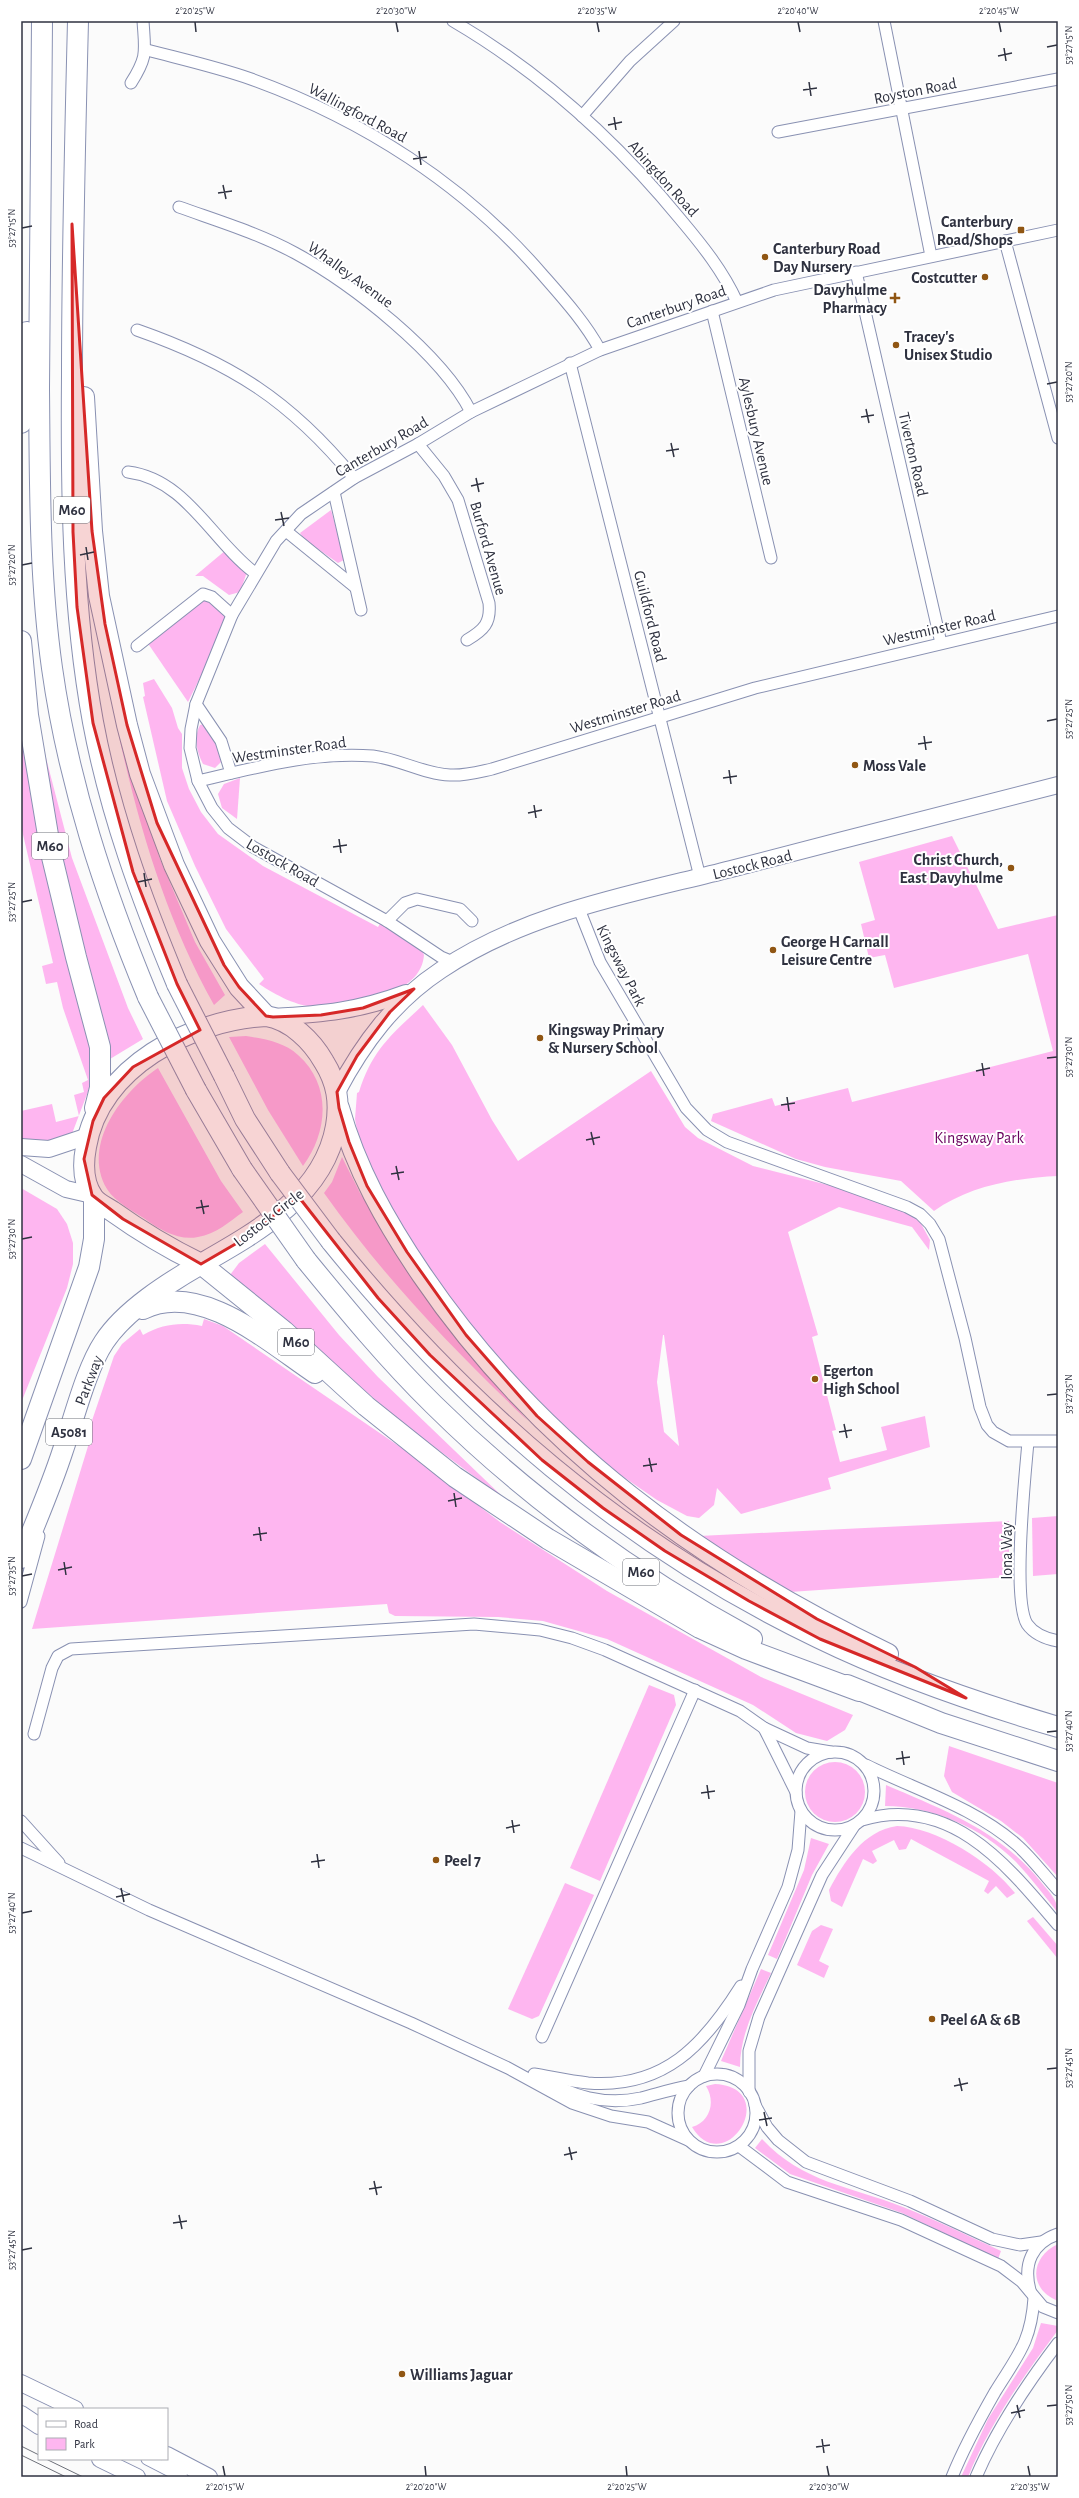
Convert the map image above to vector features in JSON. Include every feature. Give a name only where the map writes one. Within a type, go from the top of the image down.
[{"type":"highway","name":"M60","points":[[42,21],[41,535],[52,668],[78,798],[90,842],[123,938],[148,997],[196,1090],[242,1169],[306,1260],[381,1350],[433,1404],[519,1482],[565,1519],[667,1591],[792,1660],[859,1691]]},
{"type":"highway","name":"M60","points":[[78,21],[72,224],[72,532],[77,608],[93,723],[111,798],[141,892],[177,984],[245,1119],[280,1173],[331,1241],[378,1298],[430,1355],[542,1460],[603,1508],[665,1551],[749,1602],[807,1632],[892,1670],[966,1698],[1058,1727]]},
{"type":"highway","name":"M60","points":[[21,423],[41,135]]},
{"type":"highway","name":"M60","points":[[72,224],[92,531],[104,624],[127,725],[157,823],[210,940],[239,987],[269,1017]]},
{"type":"highway","name":"M60","points":[[21,641],[28,715],[51,853],[74,950],[100,1047],[100,1088],[90,1128]]},
{"type":"highway","points":[[201,1264],[123,1219],[93,1197],[84,1171],[84,1159],[90,1128],[104,1098],[118,1081],[133,1067],[161,1049],[204,1028],[227,1020],[269,1017],[292,1027],[318,1052],[333,1078],[338,1100]]},
{"type":"highway","name":"M60","points":[[338,1100],[349,1142],[367,1186],[407,1252],[466,1335],[537,1416],[588,1462],[681,1535],[766,1590],[817,1619],[915,1667],[966,1698]]},
{"type":"highway","name":"Lostock Circle","points":[[201,1264],[244,1239],[291,1204],[307,1188],[328,1154],[338,1100]]},
{"type":"highway","name":"A5081","points":[[21,1459],[89,1267],[94,1239],[93,1197]]},
{"type":"highway","name":"M60","points":[[201,1264],[284,1331],[366,1406],[455,1477],[548,1539],[656,1604],[700,1628],[746,1649],[941,1723],[1058,1761]]},
{"type":"highway","name":"Parkway","points":[[21,1558],[52,1483],[98,1352],[117,1327],[131,1314],[150,1298],[201,1264]]},
{"type":"highway","name":"M60","points":[[131,1314],[162,1302],[178,1300],[210,1307],[228,1315],[366,1406]]},
{"type":"main road","name":"Lostock Road","points":[[338,1100],[368,1040],[390,1012],[414,989],[453,962],[513,930],[579,909],[1058,785]]},
{"type":"main road","name":"Lostock Road","points":[[269,1017],[321,1015],[363,1008],[414,989]]},
{"type":"main road","points":[[21,1147],[49,1149],[90,1128]]},
{"type":"main road","points":[[21,1164],[66,1189],[93,1197]]},
{"type":"main road","points":[[21,2383],[73,2408]]},
{"type":"main road","points":[[21,2414],[38,2425]]},
{"type":"main road","points":[[168,2456],[209,2477]]},
{"type":"main road","points":[[102,2460],[137,2477]]},
{"type":"street","points":[[130,83],[140,69],[147,50],[143,21]]},
{"type":"street","name":"Abingdon Road","points":[[453,21],[526,71],[582,116],[625,157],[664,199],[702,245],[727,281],[736,302]]},
{"type":"street","points":[[582,116],[630,61],[674,21]]},
{"type":"street","points":[[884,21],[931,256]]},
{"type":"street","name":"Wallingford Road","points":[[147,50],[251,79],[310,103],[369,133],[420,164],[474,206],[513,243],[565,300],[589,332],[600,350]]},
{"type":"street","name":"Royston Road","points":[[778,132],[1058,79]]},
{"type":"street","name":"Whalley Avenue","points":[[179,207],[260,236],[295,253],[325,272],[396,326],[429,357],[452,383],[471,412]]},
{"type":"street","name":"Canterbury Road","points":[[198,781],[190,748],[191,729],[196,704],[232,615],[255,573],[276,541],[301,514],[354,478],[418,444],[471,412],[570,363],[600,350],[736,302],[774,290],[1058,230]]},
{"type":"street","points":[[1005,241],[1058,438]]},
{"type":"street","name":"Tiverton Road","points":[[856,272],[941,643]]},
{"type":"street","name":"Aylesbury Avenue","points":[[712,311],[771,558]]},
{"type":"street","points":[[137,330],[201,354],[257,386],[310,428],[354,478]]},
{"type":"street","name":"Guildford Road","points":[[570,363],[700,877]]},
{"type":"street","name":"Burford Avenue","points":[[418,444],[444,476],[458,500],[489,603],[490,614],[483,630],[467,640]]},
{"type":"street","points":[[128,472],[144,474],[176,491],[238,560],[255,573]]},
{"type":"street","name":"Canterbury Road","points":[[334,492],[361,610]]},
{"type":"street","points":[[286,531],[355,588]]},
{"type":"street","points":[[137,646],[204,594],[212,597],[232,615]]},
{"type":"street","name":"Westminster Road","points":[[198,781],[231,773],[313,758],[347,755],[374,756],[404,762],[449,775],[469,774],[492,769],[755,688],[1058,616]]},
{"type":"street","points":[[196,704],[221,741],[231,773]]},
{"type":"street","name":"Lostock Road","points":[[198,781],[212,808],[234,833],[253,847],[387,921],[440,957],[453,962]]},
{"type":"street","points":[[387,921],[405,903],[417,900],[460,909],[472,921]]},
{"type":"street","name":"Kingsway Park","points":[[579,909],[600,962],[686,1108],[707,1130],[752,1152],[907,1207],[920,1214],[930,1224],[939,1239],[982,1415],[993,1432],[1009,1441],[1058,1441]]},
{"type":"street","name":"Iona Way","points":[[1028,1442],[1020,1547],[1023,1608],[1027,1624],[1036,1633],[1046,1639],[1058,1641]]},
{"type":"street","points":[[21,1602],[52,1483]]},
{"type":"street","points":[[34,1734],[52,1668],[58,1656],[71,1649],[251,1636],[434,1626],[508,1626],[540,1630],[572,1638],[605,1650],[740,1711],[764,1728],[807,1748],[854,1756],[863,1764],[954,1806],[998,1830],[1018,1846],[1058,1890]]},
{"type":"street","points":[[542,2037],[695,1690]]},
{"type":"street","points":[[704,2076],[739,2005],[752,1969],[788,1887],[794,1869],[801,1811],[796,1792],[764,1728]]},
{"type":"street","points":[[796,1792],[797,1781],[802,1770],[810,1761],[820,1755],[831,1752]]},
{"type":"street","points":[[749,2092],[749,2051],[759,2017],[822,1875],[858,1822],[870,1810],[874,1798],[872,1780],[863,1764]]},
{"type":"street","points":[[801,1811],[809,1820],[819,1827],[831,1830],[843,1830],[858,1822],[894,1813],[916,1814],[948,1826],[977,1842],[1011,1870],[1058,1925]]},
{"type":"street","points":[[21,1821],[62,1866]]},
{"type":"street","points":[[21,1848],[62,1866],[149,1910],[411,2023],[508,2068],[572,2103],[611,2116],[648,2122],[688,2140],[702,2149],[718,2152],[739,2146],[746,2140],[755,2123],[755,2105]]},
{"type":"street","points":[[508,2068],[588,2083],[611,2083],[656,2072],[677,2062],[695,2048],[730,2003],[752,1969]]},
{"type":"street","points":[[534,2074],[575,2095],[609,2101],[639,2098],[689,2086]]},
{"type":"street","points":[[688,2140],[679,2122],[678,2113],[683,2094],[689,2086],[704,2076],[717,2074],[729,2076],[741,2082],[749,2092],[767,2127],[778,2140],[806,2162],[910,2201],[992,2239],[1020,2245],[1041,2242],[1058,2234]]},
{"type":"street","points":[[739,2146],[787,2182],[901,2220],[1002,2266],[1032,2294],[1043,2307],[1058,2313]]},
{"type":"street","points":[[952,2477],[977,2424],[1023,2349],[1030,2332],[1032,2294],[1026,2278],[1027,2264],[1032,2252],[1041,2242]]},
{"type":"street","points":[[976,2477],[994,2440],[1017,2400],[1058,2343]]},
{"type":"street","points":[[50,2397],[60,2408]]},
{"type":"street","points":[[149,2460],[182,2477]]},
{"type":"highlighted area","points":[[72,224],[92,531],[105,624],[127,725],[157,823],[224,965],[239,987],[266,1016],[273,1017],[321,1015],[363,1008],[414,989],[390,1012],[357,1056],[337,1092],[339,1108],[349,1142],[367,1186],[407,1252],[466,1335],[537,1416],[588,1462],[681,1535],[817,1619],[915,1667],[966,1698],[820,1639],[749,1601],[665,1551],[603,1508],[542,1460],[430,1355],[378,1298],[298,1196],[244,1239],[201,1264],[123,1219],[92,1195],[84,1159],[93,1121],[104,1098],[133,1067],[200,1030],[177,984],[133,872],[93,723],[77,607],[73,532]]},
{"type":"green space","points":[[331,510],[344,556],[344,560],[338,563],[305,540],[300,533]]},
{"type":"green space","points":[[226,550],[247,572],[240,592],[229,595],[203,576],[195,576]]},
{"type":"green space","points":[[200,596],[231,615],[188,702],[147,642]]},
{"type":"green space","points":[[154,679],[172,708],[178,728],[182,734],[182,768],[189,789],[201,812],[218,834],[263,866],[378,927],[383,919],[420,946],[424,955],[421,967],[415,977],[406,985],[395,991],[370,998],[318,1007],[295,1003],[259,984],[264,979],[226,929],[195,866],[167,801],[143,697],[145,696],[143,683]]},
{"type":"green space","points":[[21,719],[94,1051],[89,1089],[79,1116],[74,1095],[84,1092],[82,1083],[88,1080],[63,1008],[57,982],[46,984],[42,966],[53,963],[21,826]]},
{"type":"green space","points":[[204,724],[217,742],[222,761],[215,768],[203,764],[199,755],[196,740],[200,725]]},
{"type":"green space","points":[[39,731],[72,858],[128,1008],[143,1039],[110,1059],[73,920]]},
{"type":"green space","points":[[118,732],[160,859],[195,942],[225,995],[214,1005],[182,939],[156,872],[135,803]]},
{"type":"green space","points":[[240,778],[237,819],[222,808],[218,794],[224,784]]},
{"type":"green space","points":[[952,836],[998,929],[1058,915],[1058,1176],[1009,1181],[977,1189],[948,1202],[934,1211],[901,1181],[825,1167],[796,1159],[711,1121],[713,1114],[772,1098],[775,1106],[848,1088],[852,1102],[1053,1051],[1028,954],[894,988],[885,955],[869,958],[861,924],[875,920],[859,862]]},
{"type":"green space","points":[[423,1005],[452,1045],[492,1120],[518,1161],[651,1071],[685,1127],[698,1138],[753,1166],[832,1186],[903,1208],[919,1220],[930,1240],[929,1250],[912,1227],[839,1207],[788,1232],[818,1335],[812,1337],[836,1430],[832,1431],[840,1462],[887,1450],[881,1427],[925,1416],[930,1447],[828,1478],[831,1489],[741,1514],[717,1488],[714,1505],[699,1518],[687,1516],[657,1500],[593,1456],[536,1402],[467,1320],[418,1254],[373,1177],[359,1142],[355,1119],[357,1093],[359,1092],[364,1077],[384,1044]],"holes":[[[664,1335],[679,1446],[664,1432],[657,1382]]]},
{"type":"green space","points":[[246,1036],[260,1038],[286,1047],[298,1055],[309,1067],[317,1080],[323,1109],[321,1124],[318,1139],[303,1166],[268,1110],[229,1037]]},
{"type":"green space","points":[[158,1068],[221,1181],[243,1212],[222,1227],[211,1233],[198,1237],[191,1238],[170,1234],[124,1206],[110,1194],[100,1172],[99,1154],[102,1137],[110,1120],[132,1090]]},
{"type":"green space","points":[[52,1104],[56,1122],[79,1116],[70,1139],[56,1143],[21,1141],[21,1111]]},
{"type":"green space","points":[[342,1157],[360,1193],[432,1307],[527,1420],[445,1339],[395,1284],[347,1225],[324,1193],[332,1182]]},
{"type":"green space","points":[[21,1188],[57,1209],[67,1224],[73,1243],[73,1264],[67,1288],[21,1403]]},
{"type":"green space","points":[[265,1244],[339,1335],[378,1377],[506,1500],[406,1426],[230,1275],[239,1263]]},
{"type":"green space","points":[[204,1319],[223,1326],[409,1453],[500,1522],[607,1591],[761,1677],[853,1715],[845,1730],[827,1741],[796,1733],[753,1705],[607,1639],[543,1621],[498,1617],[395,1616],[389,1613],[387,1604],[32,1629],[89,1443],[85,1441],[114,1356],[122,1344],[140,1329],[143,1335],[165,1326],[186,1324],[202,1326]]},
{"type":"green space","points":[[1058,1516],[1058,1574],[1033,1576],[1032,1518]]},
{"type":"green space","points":[[1009,1521],[1009,1577],[790,1592],[699,1536]]},
{"type":"green space","points":[[649,1685],[674,1695],[676,1705],[600,1881],[570,1868]]},
{"type":"green space","points":[[949,1746],[1058,1783],[1058,1877],[1023,1838],[1001,1821],[952,1792],[944,1776]]},
{"type":"green space","points":[[835,1762],[851,1767],[856,1771],[860,1776],[865,1792],[860,1808],[856,1813],[851,1817],[835,1822],[819,1817],[814,1813],[810,1808],[805,1792],[810,1776],[814,1771],[819,1767]]},
{"type":"green space","points":[[886,1785],[950,1813],[989,1835],[1008,1849],[1025,1864],[1050,1893],[1055,1900],[1058,1913],[1021,1867],[1002,1849],[972,1829],[955,1821],[920,1810],[885,1806]]},
{"type":"green space","points":[[897,1826],[912,1828],[929,1833],[962,1848],[1005,1881],[1015,1893],[1007,1898],[996,1886],[988,1894],[984,1891],[989,1881],[911,1839],[906,1849],[899,1850],[894,1840],[872,1851],[877,1861],[873,1864],[863,1859],[842,1907],[831,1901],[829,1890],[841,1869],[856,1849],[874,1834]]},
{"type":"green space","points":[[811,1838],[829,1844],[812,1875],[777,1959],[768,1955],[804,1870]]},
{"type":"green space","points":[[565,1883],[594,1895],[539,2016],[532,2019],[508,2009]]},
{"type":"green space","points":[[1033,1917],[1058,1946],[1058,1959],[1027,1921]]},
{"type":"green space","points":[[821,1925],[833,1929],[819,1961],[829,1966],[824,1978],[797,1965],[812,1931]]},
{"type":"green space","points":[[761,1969],[771,1973],[746,2030],[740,2067],[721,2061]]},
{"type":"green space","points":[[715,2084],[735,2089],[745,2100],[746,2114],[741,2127],[732,2138],[719,2144],[705,2141],[692,2127],[703,2121],[710,2111],[711,2098],[706,2086]]},
{"type":"green space","points":[[762,2139],[778,2154],[811,2174],[828,2182],[903,2207],[940,2223],[1001,2251],[998,2259],[902,2213],[790,2174],[755,2148]]},
{"type":"green space","points":[[1058,2244],[1058,2301],[1048,2296],[1041,2289],[1037,2281],[1036,2273],[1042,2257]]},
{"type":"green space","points":[[1041,2323],[1058,2326],[1058,2330],[1008,2401],[986,2438],[968,2477],[961,2477],[988,2419],[1033,2348]]},
{"type":"tram line","points":[[21,2446],[38,2454]]},
{"type":"tram line","points":[[21,2455],[66,2477]]},
{"type":"tram line","points":[[48,2460],[83,2477]]},
{"type":"place","name":"Canterbury Road/Shops","points":[[1021,230]]},
{"type":"place","name":"Canterbury Road Day Nursery","points":[[765,257]]},
{"type":"place","name":"Costcutter","points":[[985,277]]},
{"type":"place","name":"Davyhulme Pharmacy","points":[[895,298]]},
{"type":"place","name":"Tracey's Unisex Studio","points":[[896,345]]},
{"type":"place","name":"Moss Vale","points":[[855,765]]},
{"type":"place","name":"Christ Church, East Davyhulme","points":[[1011,868]]},
{"type":"place","name":"George H Carnall Leisure Centre","points":[[773,950]]},
{"type":"place","name":"Kingsway Primary & Nursery School","points":[[540,1038]]},
{"type":"place","name":"Egerton High School","points":[[815,1379]]},
{"type":"place","name":"Peel 7","points":[[436,1860]]},
{"type":"place","name":"Peel 6A & 6B","points":[[932,2019]]},
{"type":"place","name":"Williams Jaguar","points":[[402,2374]]}]
